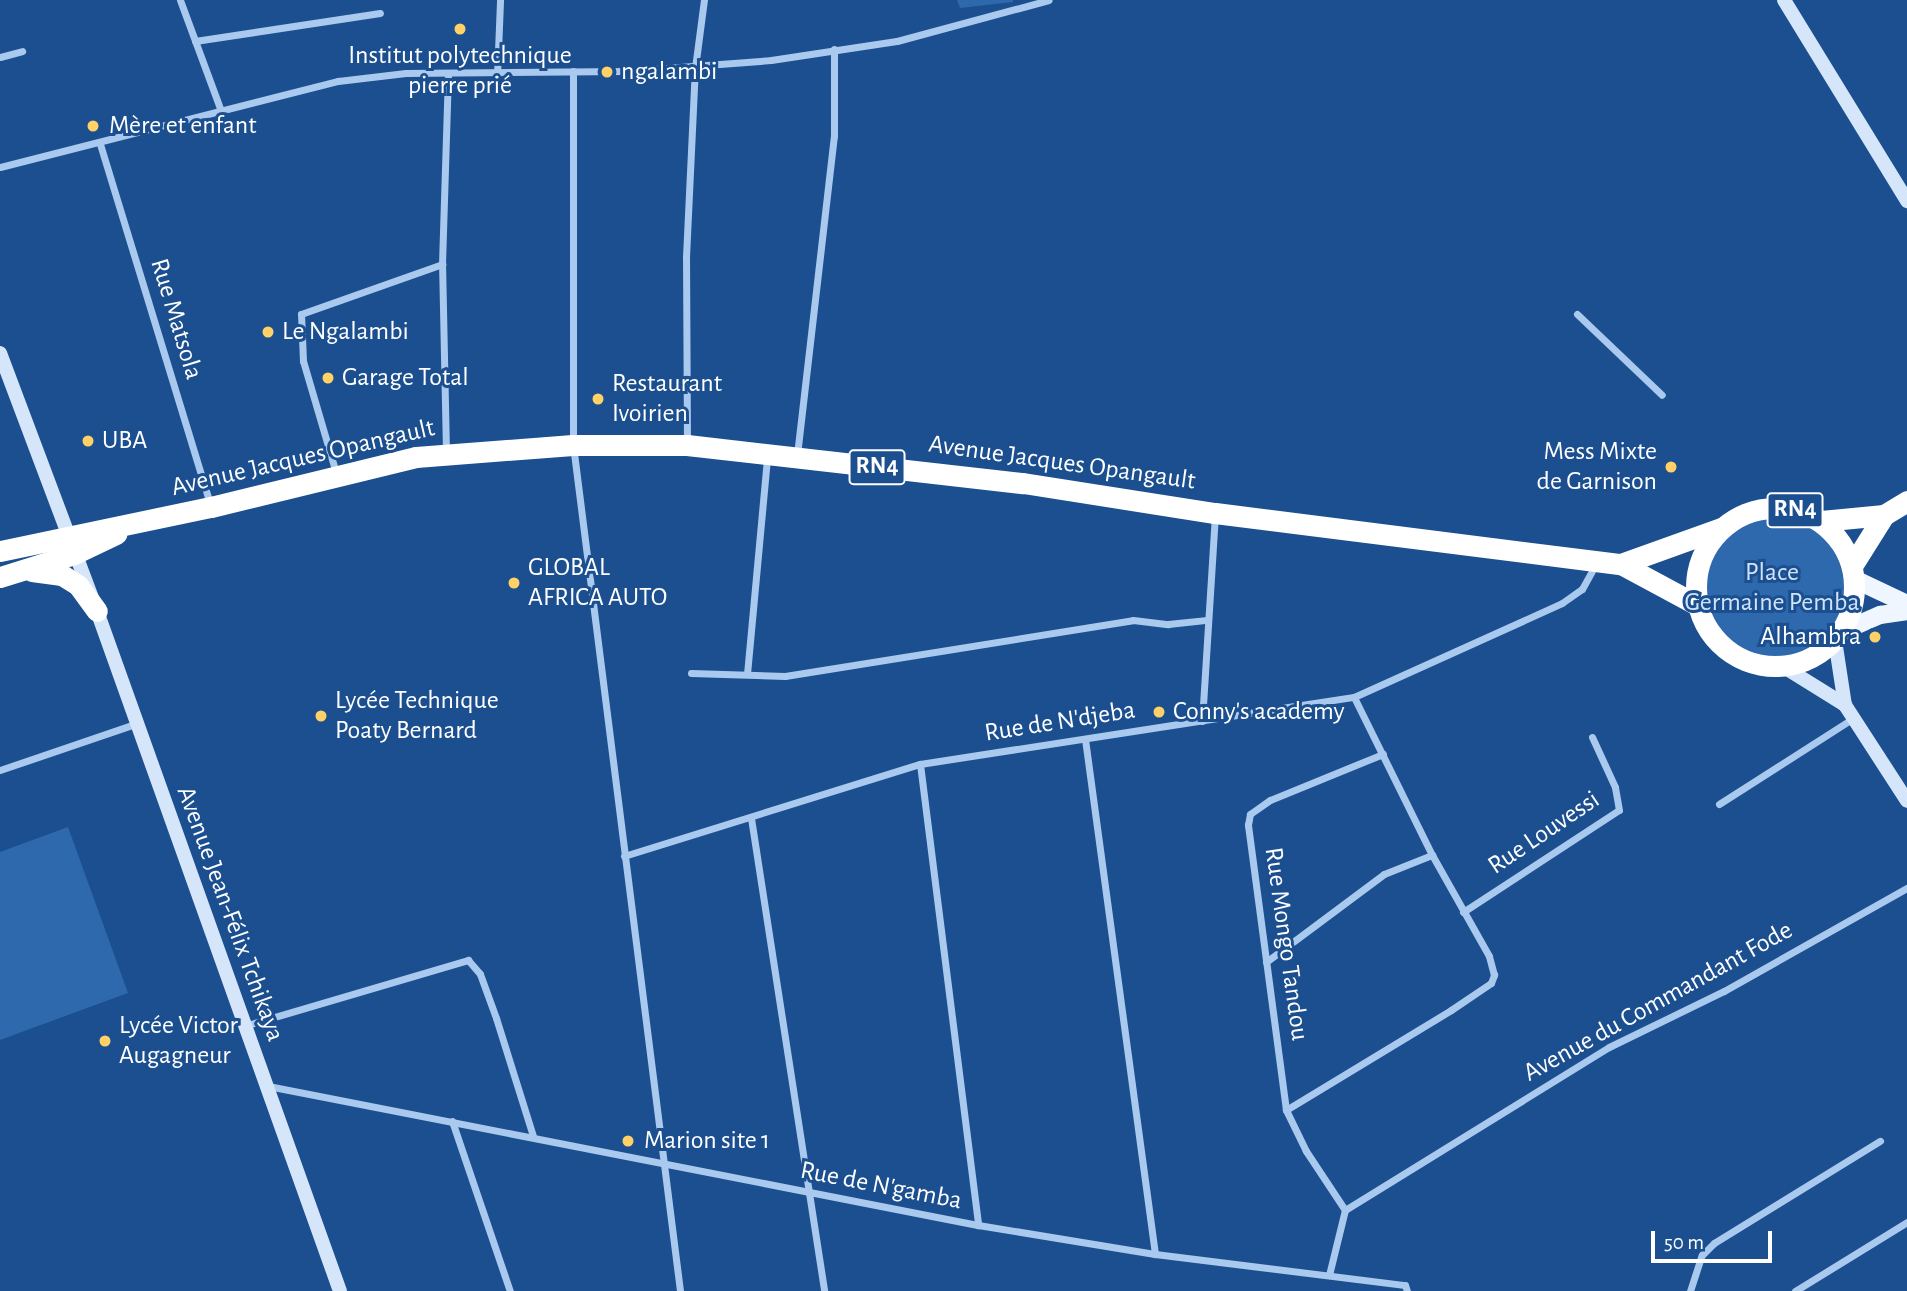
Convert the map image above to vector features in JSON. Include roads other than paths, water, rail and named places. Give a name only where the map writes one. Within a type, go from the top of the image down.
[{"type":"highway","name":"Avenue Jacques Opangault","points":[[0,551],[71,544],[137,523],[446,453],[573,445],[687,445],[768,454],[796,460],[1023,483],[1215,513],[1621,564]]},
{"type":"highway","name":"RN4","points":[[1821,521],[1884,515],[1907,501]]},
{"type":"highway","name":"RN4","points":[[1621,564],[1721,528],[1743,513],[1769,507],[1796,510],[1821,521],[1840,541],[1853,572]]},
{"type":"highway","name":"RN4","points":[[1838,636],[1850,615],[1853,572],[1884,515]]},
{"type":"highway","points":[[1721,528],[1700,564],[1698,605],[1709,631],[1729,652],[1755,664],[1784,667],[1820,653],[1838,636]]},
{"type":"highway","name":"RN4","points":[[10,574],[71,544]]},
{"type":"highway","name":"RN4","points":[[1621,564],[1698,605]]},
{"type":"highway","name":"RN4","points":[[10,574],[62,575],[78,585],[97,611]]},
{"type":"main road","points":[[1853,572],[1907,604]]},
{"type":"main road","points":[[1838,636],[1880,615],[1907,611]]},
{"type":"street","points":[[180,0],[221,111]]},
{"type":"street","points":[[497,76],[500,0]]},
{"type":"street","points":[[687,445],[687,257],[695,68],[704,0]]},
{"type":"street","points":[[0,167],[100,144],[338,81],[406,73],[497,76],[695,68],[897,41],[1049,0]]},
{"type":"street","points":[[1784,0],[1907,201]]},
{"type":"street","points":[[195,41],[380,13]]},
{"type":"street","points":[[796,460],[834,136],[834,49]]},
{"type":"street","points":[[0,57],[22,51]]},
{"type":"street","points":[[573,71],[573,445],[680,1291]]},
{"type":"street","points":[[446,453],[442,264],[448,75]]},
{"type":"street","name":"Rue Matsola","points":[[100,144],[211,507]]},
{"type":"street","points":[[337,477],[303,361],[301,314],[442,264]]},
{"type":"street","points":[[1577,314],[1662,395]]},
{"type":"street","name":"Avenue Jean-Félix Tchikaya","points":[[0,353],[97,611],[135,724],[340,1291]]},
{"type":"street","points":[[747,674],[768,454]]},
{"type":"street","points":[[1202,721],[1205,620],[1215,513]]},
{"type":"street","name":"Rue de N'djeba","points":[[624,856],[920,764],[1354,697],[1562,603],[1583,589],[1598,561]]},
{"type":"street","points":[[691,673],[797,674],[1133,620],[1168,624],[1205,620]]},
{"type":"street","points":[[1838,636],[1846,705],[1852,719],[1907,801]]},
{"type":"street","points":[[1784,667],[1846,705]]},
{"type":"street","points":[[1286,1110],[1491,983],[1493,967],[1432,855],[1354,697]]},
{"type":"street","points":[[1719,804],[1852,719]]},
{"type":"street","points":[[0,770],[135,724]]},
{"type":"street","name":"Rue Louvessi","points":[[1463,912],[1619,810],[1615,787],[1592,737]]},
{"type":"street","points":[[1085,739],[1155,1254]]},
{"type":"street","name":"Rue Mongo Tandou","points":[[1345,1210],[1306,1151],[1286,1110],[1250,814],[1270,800],[1383,754]]},
{"type":"street","points":[[920,764],[978,1225]]},
{"type":"street","points":[[751,818],[824,1291]]},
{"type":"street","points":[[1266,962],[1384,874],[1432,855]]},
{"type":"street","name":"Avenue du Commandant Fode","points":[[1345,1210],[1609,1047],[1724,991],[1907,888]]},
{"type":"street","points":[[244,1026],[468,960],[480,974],[533,1136]]},
{"type":"street","name":"Rue de N'gamba","points":[[266,1085],[533,1136],[810,1195],[1155,1254],[1405,1285],[1407,1291]]},
{"type":"street","points":[[452,1121],[510,1291]]},
{"type":"street","points":[[1690,1291],[1702,1255],[1714,1243],[1880,1141]]},
{"type":"street","points":[[1329,1275],[1345,1210]]},
{"type":"street","points":[[1796,1291],[1907,1222]]},
{"type":"place","name":"Institut polytechnique pierre prié","points":[[460,29]]},
{"type":"place","name":"ngalambi","points":[[607,72]]},
{"type":"place","name":"Mère et enfant","points":[[93,126]]},
{"type":"place","name":"Le Ngalambi","points":[[268,332]]},
{"type":"place","name":"Garage Total","points":[[328,378]]},
{"type":"place","name":"Restaurant Ivoirien","points":[[598,399]]},
{"type":"place","name":"UBA","points":[[88,441]]},
{"type":"place","name":"Mess Mixte de Garnison","points":[[1671,467]]},
{"type":"place","name":"GLOBAL AFRICA AUTO","points":[[514,583]]},
{"type":"place","name":"Alhambra","points":[[1875,637]]},
{"type":"place","name":"Conny's academy","points":[[1159,712]]},
{"type":"place","name":"Lycée Technique Poaty Bernard","points":[[321,716]]},
{"type":"place","name":"Lycée Victor Augagneur","points":[[105,1041]]},
{"type":"place","name":"Marion site 1","points":[[628,1141]]},
{"type":"park label","name":"Place Germaine Pemba","points":[[1772,588]]}]
